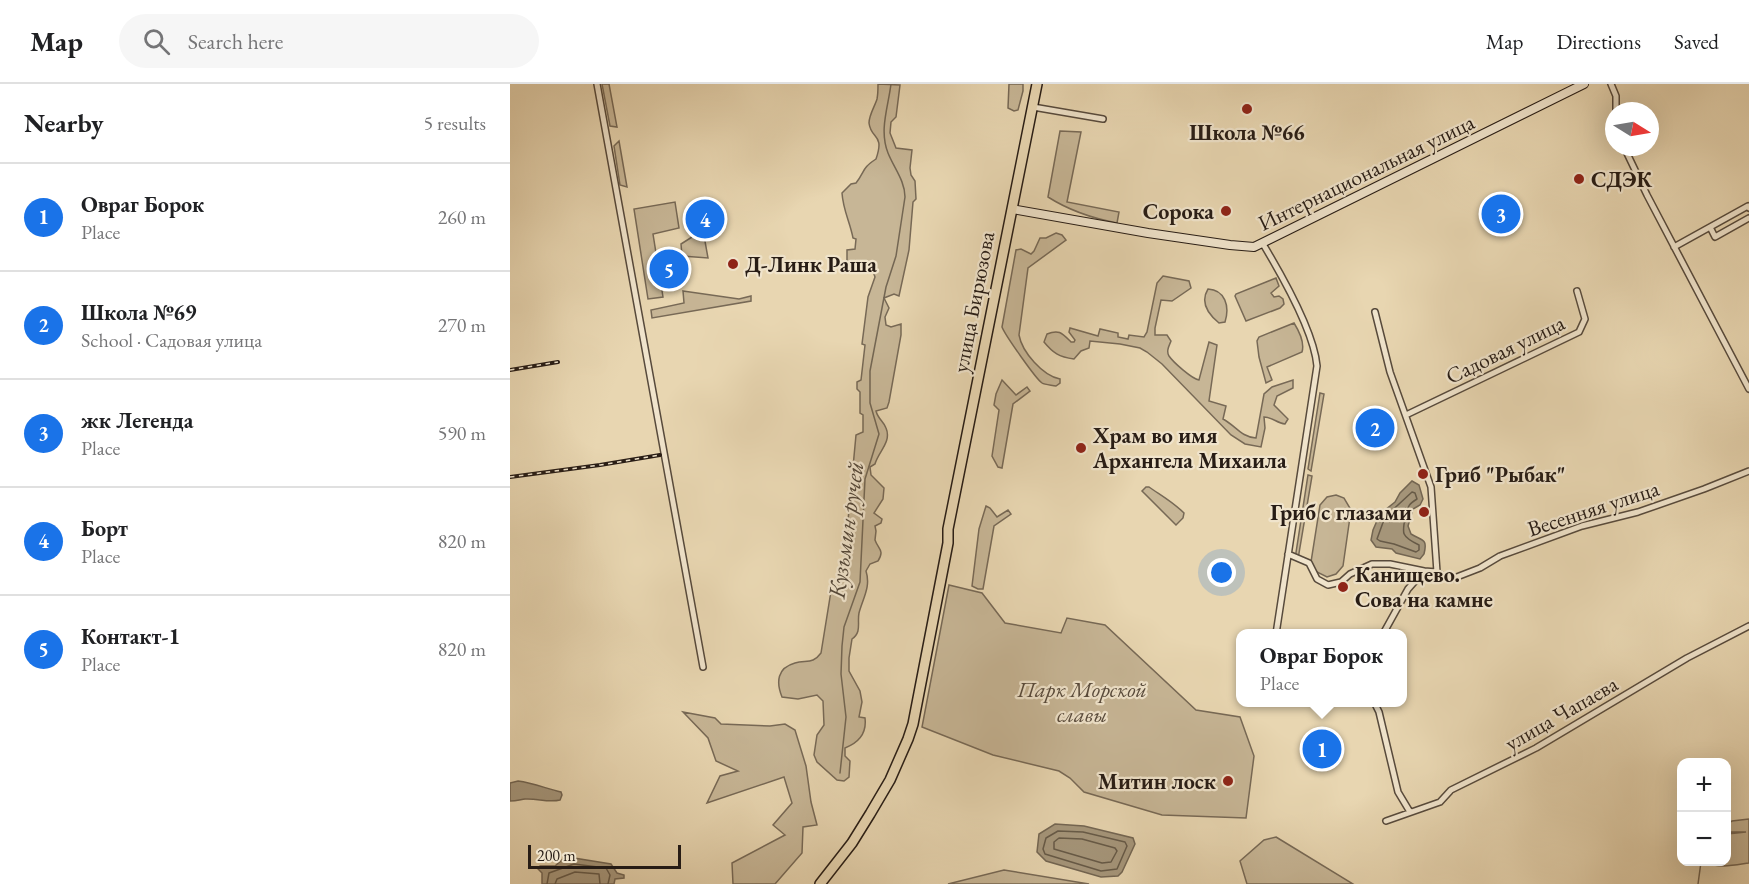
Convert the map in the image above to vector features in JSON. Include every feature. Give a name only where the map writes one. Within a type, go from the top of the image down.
[{"type":"main road","name":"улица Бирюзова","points":[[820,884],[852,843],[890,780],[913,724],[948,543],[948,529],[1037,84]]},
{"type":"main road","name":"Интернациональная улица","points":[[1012,209],[1130,230],[1254,247],[1584,84]]},
{"type":"main road","name":"улица Бирюзова","points":[[812,884],[832,860],[862,816],[902,741],[942,542],[948,529]]},
{"type":"street","points":[[597,84],[703,667]]},
{"type":"street","points":[[1611,84],[1616,102]]},
{"type":"street","points":[[1033,107],[1103,119]]},
{"type":"street","points":[[1628,156],[1749,389]]},
{"type":"street","points":[[1674,247],[1748,206],[1749,208]]},
{"type":"street","points":[[1710,227],[1715,237],[1749,218]]},
{"type":"street","points":[[1263,244],[1290,294],[1314,351],[1317,366],[1276,629]]},
{"type":"street","name":"Садовая улица","points":[[1406,415],[1579,332],[1585,319],[1576,291]]},
{"type":"street","points":[[1288,554],[1309,563],[1317,579],[1328,585],[1341,582],[1350,574],[1372,564],[1390,564],[1437,572],[1431,487],[1390,372],[1375,312]]},
{"type":"street","name":"Весенняя улица","points":[[1437,572],[1449,580],[1480,568],[1500,556],[1582,526],[1638,512],[1749,471]]},
{"type":"street","points":[[1385,629],[1408,589],[1424,571]]},
{"type":"street","name":"улица Чапаева","points":[[1386,821],[1440,802],[1451,790],[1536,748],[1687,658],[1749,626]]},
{"type":"street","points":[[1376,707],[1398,792],[1410,812]]},
{"type":"green space","points":[[602,84],[609,84],[617,127],[610,126]]},
{"type":"green space","points":[[878,84],[900,85],[896,117],[891,122],[890,133],[896,148],[912,150],[910,168],[915,181],[916,199],[913,202],[909,250],[899,296],[894,294],[884,298],[889,308],[885,317],[886,325],[891,327],[901,324],[901,335],[889,402],[887,408],[876,411],[887,433],[884,447],[875,464],[870,467],[871,475],[884,488],[883,499],[874,513],[882,519],[881,523],[875,526],[875,540],[881,554],[878,561],[870,564],[866,571],[867,587],[859,613],[858,630],[852,639],[849,671],[860,691],[862,702],[859,717],[865,718],[865,729],[861,737],[845,748],[845,756],[850,761],[849,777],[844,781],[837,780],[817,762],[814,755],[817,735],[824,725],[823,701],[817,695],[798,699],[782,697],[779,681],[781,672],[789,665],[812,660],[821,653],[832,585],[839,582],[843,574],[856,435],[863,432],[863,415],[860,413],[860,392],[857,389],[857,382],[861,380],[865,345],[862,344],[868,297],[875,277],[872,268],[847,264],[847,250],[855,249],[856,239],[853,238],[842,193],[851,184],[856,183],[871,162],[876,159],[879,145],[869,123],[877,99]]},
{"type":"green space","points":[[1009,84],[1023,84],[1018,110],[1008,108]]},
{"type":"green space","points":[[1060,131],[1081,132],[1067,202],[1119,212],[1117,223],[1081,213],[1048,197]]},
{"type":"green space","points":[[619,141],[627,187],[620,185],[614,146]]},
{"type":"green space","points":[[675,202],[679,228],[653,234],[663,297],[648,299],[634,209]]},
{"type":"green space","points":[[703,230],[708,258],[682,256],[681,244]]},
{"type":"green space","points":[[1056,233],[1062,235],[1066,240],[1028,268],[1019,335],[1024,349],[1034,362],[1053,377],[1060,379],[1060,383],[1056,386],[1043,384],[1039,380],[1027,366],[1002,327],[1016,250],[1021,249],[1031,254],[1040,238]]},
{"type":"green space","points":[[1163,276],[1189,281],[1191,288],[1172,301],[1161,300],[1155,335],[1167,335],[1171,341],[1169,356],[1183,370],[1199,380],[1209,342],[1217,345],[1209,401],[1226,406],[1223,419],[1242,433],[1256,438],[1264,394],[1272,387],[1293,380],[1293,388],[1277,396],[1274,405],[1288,419],[1285,424],[1264,417],[1265,428],[1261,447],[1245,444],[1231,435],[1162,364],[1140,348],[1090,341],[1089,348],[1081,351],[1074,359],[1057,354],[1044,342],[1047,334],[1055,332],[1074,342],[1069,332],[1070,328],[1098,336],[1100,329],[1118,333],[1118,337],[1128,339],[1129,335],[1144,337],[1157,283]]},
{"type":"green space","points":[[1276,278],[1279,286],[1271,293],[1274,297],[1279,296],[1283,299],[1284,304],[1280,308],[1246,321],[1236,294]]},
{"type":"green space","points":[[1208,289],[1219,292],[1225,300],[1227,310],[1225,322],[1219,323],[1206,308],[1205,299]]},
{"type":"green space","points":[[683,291],[739,299],[751,296],[751,301],[652,318],[651,310],[684,303]]},
{"type":"green space","points":[[1294,323],[1300,333],[1302,352],[1267,367],[1272,380],[1266,383],[1257,341],[1259,337]]},
{"type":"green space","points":[[1002,380],[1016,395],[1027,387],[1030,391],[1013,404],[1002,468],[998,467],[992,456],[999,410],[994,405]]},
{"type":"green space","points":[[1320,393],[1324,394],[1311,471],[1308,469]]},
{"type":"green space","points":[[1308,475],[1312,476],[1298,559],[1295,559]]},
{"type":"green space","points":[[1146,487],[1167,499],[1184,513],[1183,518],[1176,525],[1142,491]]},
{"type":"green space","points":[[1336,495],[1344,498],[1351,510],[1343,566],[1336,574],[1327,577],[1315,571],[1311,562],[1320,505],[1327,497]]},
{"type":"green space","points":[[986,506],[997,517],[1008,510],[1011,514],[994,526],[983,589],[978,589],[972,586],[979,529]]},
{"type":"green space","name":"Парк Морской славы","points":[[949,585],[982,593],[1005,623],[1061,633],[1067,618],[1105,625],[1196,710],[1240,717],[1254,756],[1246,818],[1162,815],[1084,792],[1059,771],[993,755],[922,727]]},
{"type":"green space","points":[[683,712],[715,718],[721,724],[770,726],[785,724],[795,730],[806,766],[817,825],[803,827],[802,853],[775,884],[733,884],[732,863],[785,835],[773,825],[792,803],[784,777],[707,803],[720,776],[738,771],[716,761],[708,738]]},
{"type":"green space","points":[[1749,819],[1749,863],[1731,865],[1731,834],[1746,832],[1731,832],[1732,821]]},
{"type":"green space","points":[[1276,837],[1353,884],[1247,884],[1240,861],[1264,840]]},
{"type":"green space","points":[[1004,870],[1089,884],[948,884]]},
{"type":"water","points":[[1412,481],[1419,485],[1423,499],[1420,505],[1413,509],[1408,526],[1411,534],[1425,542],[1424,554],[1420,559],[1396,553],[1392,549],[1376,547],[1371,540],[1380,514],[1395,502]]},
{"type":"water","points":[[518,781],[561,792],[562,795],[560,800],[556,801],[529,799],[510,801],[510,783]]},
{"type":"water","points":[[1055,824],[1084,826],[1133,838],[1135,844],[1118,876],[1101,877],[1046,861],[1037,852],[1039,834]]},
{"type":"water","points":[[574,858],[611,864],[617,873],[624,875],[624,878],[615,879],[614,884],[542,884],[542,873],[538,869],[540,866],[555,866],[562,860]]},
{"type":"waterway","name":"Кузьмин ручей","points":[[840,773],[846,717],[841,674],[844,627],[860,582],[865,479],[879,434],[870,403],[870,371],[886,287],[896,256],[905,197],[903,185],[888,153],[884,136],[891,84]]},
{"type":"waterway","points":[[1698,884],[1700,866]]},
{"type":"railway","points":[[510,370],[558,362]]},
{"type":"railway","points":[[510,477],[660,455]]},
{"type":"place","name":"Школа №66","points":[[1247,109]]},
{"type":"place","name":"СДЭК","points":[[1579,179]]},
{"type":"place","name":"Сорока","points":[[1226,211]]},
{"type":"place","name":"жк Легенда","points":[[1501,214]]},
{"type":"place","name":"Борт","points":[[705,219]]},
{"type":"place","name":"Д-Линк Раша","points":[[733,264]]},
{"type":"place","name":"Контакт-1","points":[[669,269]]},
{"type":"place","name":"Школа №69","points":[[1375,428]]},
{"type":"place","name":"Храм во имя Архангела Михаила","points":[[1081,448]]},
{"type":"place","name":"Гриб \"Рыбак\"","points":[[1423,474]]},
{"type":"place","name":"Гриб с глазами","points":[[1424,512]]},
{"type":"place","name":"Канищево. Сова на камне","points":[[1343,587]]},
{"type":"place","name":"Овраг Борок","points":[[1322,749]]},
{"type":"place","name":"Митин лоск","points":[[1228,781]]}]
